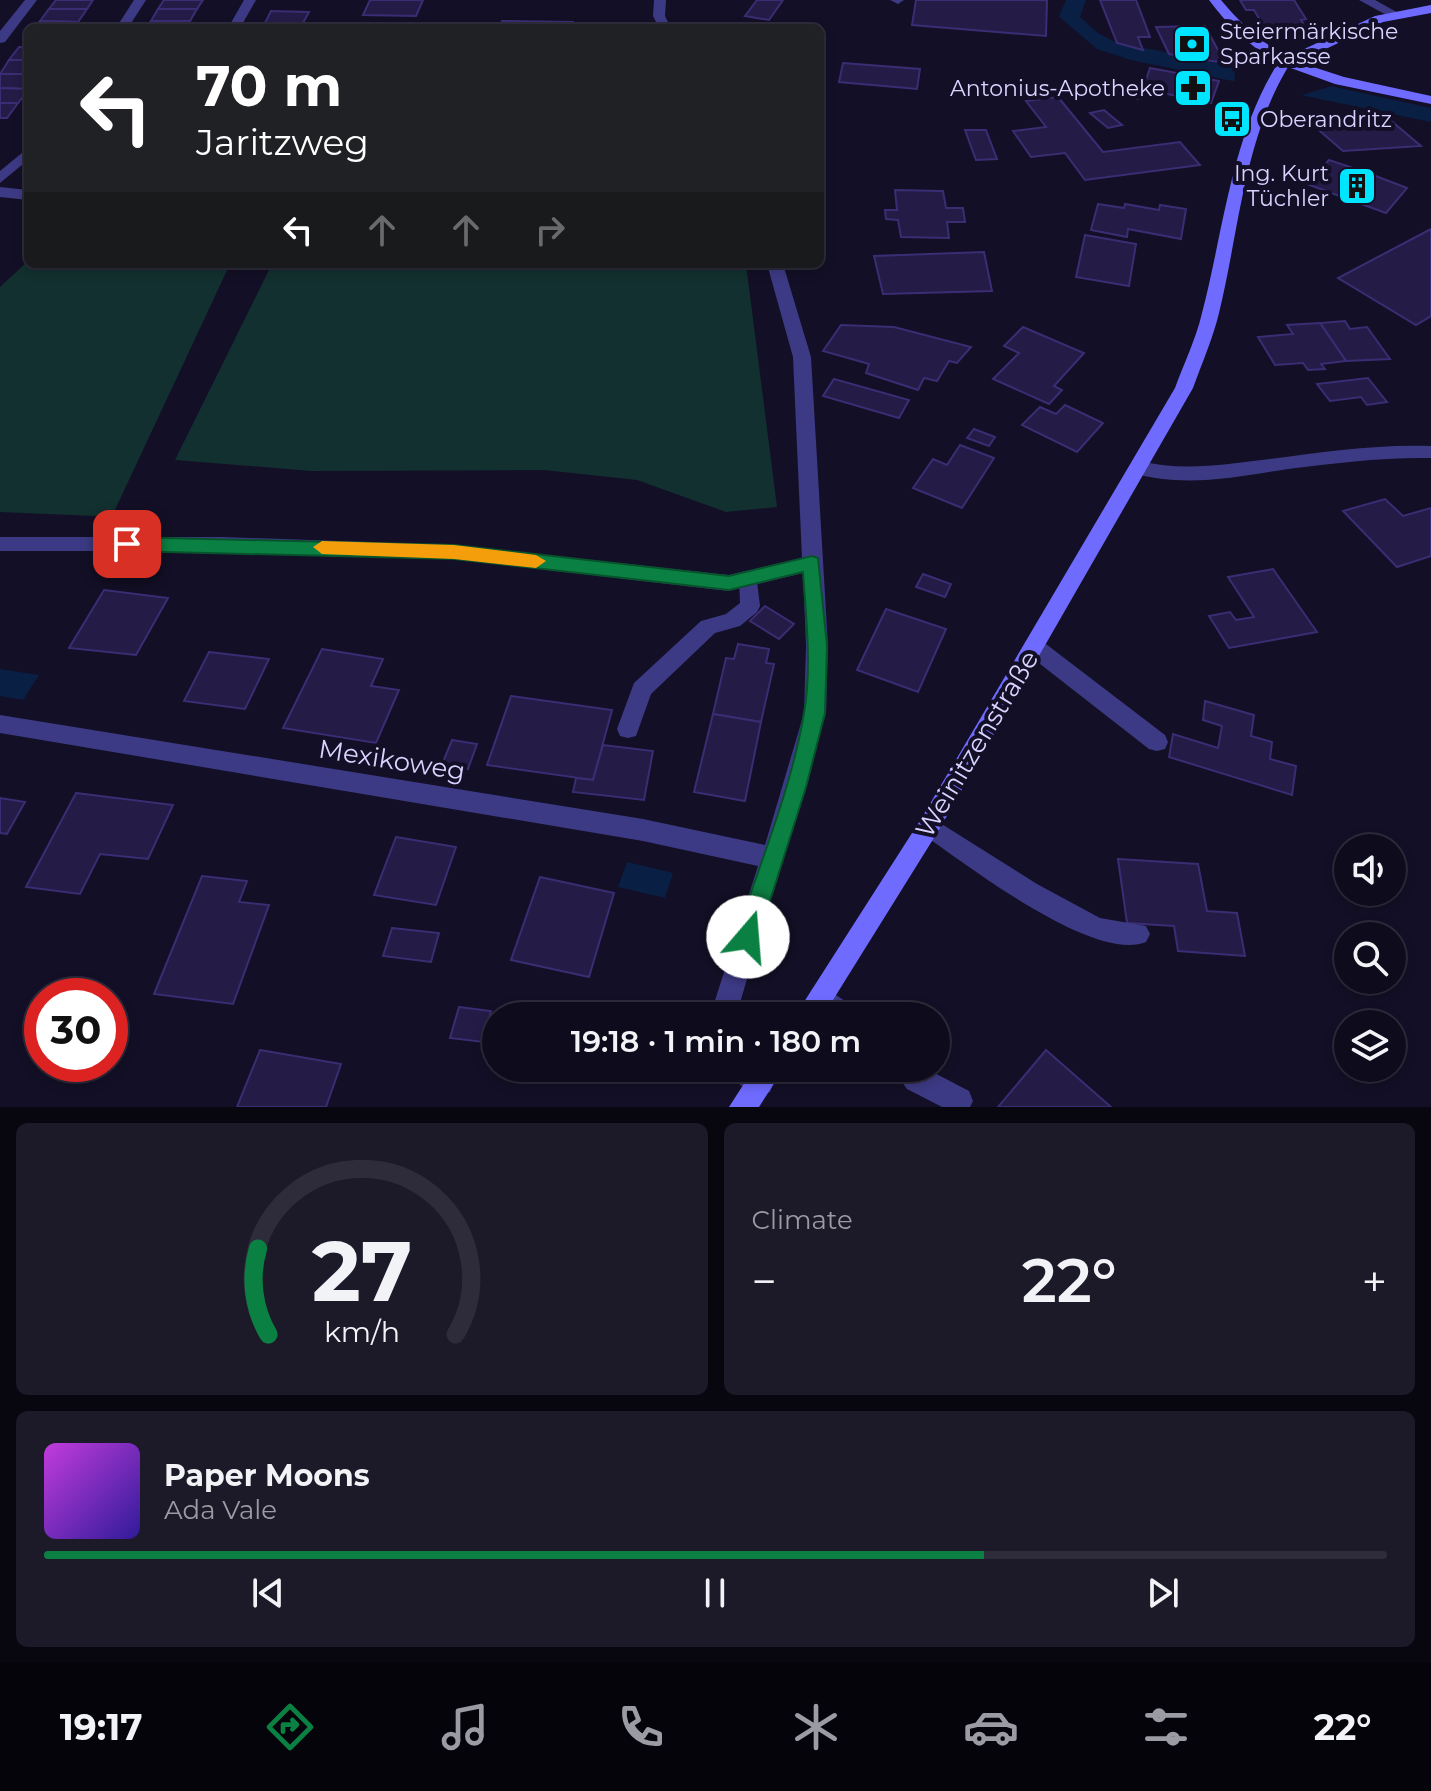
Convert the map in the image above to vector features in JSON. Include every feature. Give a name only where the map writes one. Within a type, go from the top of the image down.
[{"type":"main road","points":[[1215,0],[1230,23],[1281,68],[1431,100]]},
{"type":"main road","points":[[1281,68],[1379,19],[1431,9]]},
{"type":"main road","name":"Weinitzenstraße","points":[[818,1002],[929,826],[1184,388],[1210,317],[1250,136],[1267,91],[1281,68]]},
{"type":"main road","points":[[743,1107],[753,1082]]},
{"type":"street","points":[[0,39],[31,0]]},
{"type":"street","points":[[125,24],[140,0]]},
{"type":"street","points":[[236,24],[250,0]]},
{"type":"street","points":[[660,0],[659,16],[663,24]]},
{"type":"street","points":[[1365,0],[1396,15]]},
{"type":"street","points":[[0,179],[24,156]]},
{"type":"street","points":[[0,192],[24,195]]},
{"type":"street","points":[[727,1002],[815,713],[817,646],[802,357],[776,268]]},
{"type":"street","points":[[1140,468],[1159,474],[1183,476],[1381,453],[1431,452]]},
{"type":"street","points":[[0,544],[222,544],[454,552],[729,583],[811,553]]},
{"type":"street","points":[[628,729],[642,689],[708,627],[733,620],[750,606],[749,578]]},
{"type":"street","points":[[1034,647],[1157,742]]},
{"type":"street","name":"Mexikoweg","points":[[0,724],[643,830],[773,858]]},
{"type":"street","points":[[929,826],[1028,892],[1097,929],[1137,934]]},
{"type":"street","points":[[923,1082],[959,1101]]},
{"type":"green space","points":[[24,265],[24,268],[228,268],[114,512],[95,516],[0,512],[0,287]]},
{"type":"green space","points":[[270,268],[747,268],[777,507],[726,512],[637,480],[544,470],[312,471],[175,460]]},
{"type":"water","points":[[1066,0],[1086,0],[1080,17],[1098,33],[1117,43],[1431,108],[1431,122],[1131,60],[1097,49],[1059,16]]},
{"type":"water","points":[[0,669],[39,675],[23,700],[0,696]]},
{"type":"water","points":[[627,862],[673,873],[665,898],[618,887]]},
{"type":"pier","points":[[1236,64],[1335,85],[1296,97],[1240,88],[1234,85]]},
{"type":"building","points":[[56,0],[93,0],[87,9],[49,9]]},
{"type":"building","points":[[164,0],[203,0],[197,9],[158,9]]},
{"type":"building","points":[[370,0],[423,0],[416,16],[363,15]]},
{"type":"building","points":[[757,0],[783,0],[769,20],[745,16]]},
{"type":"building","points":[[916,0],[1047,0],[1046,36],[912,25]]},
{"type":"building","points":[[1100,0],[1136,0],[1150,37],[1138,37],[1143,50],[1117,43]]},
{"type":"building","points":[[1240,0],[1294,0],[1306,19],[1301,20],[1310,35],[1268,34],[1254,10],[1246,10]]},
{"type":"building","points":[[49,9],[87,9],[78,22],[40,21]]},
{"type":"building","points":[[158,9],[197,9],[190,21],[151,21]]},
{"type":"building","points":[[271,11],[309,12],[303,23],[265,23]]},
{"type":"building","points":[[40,21],[78,22],[76,24],[37,24]]},
{"type":"building","points":[[151,21],[190,21],[188,24],[149,24]]},
{"type":"building","points":[[502,21],[573,22],[573,24],[501,24]]},
{"type":"building","points":[[1205,26],[1225,63],[1169,54],[1156,27]]},
{"type":"building","points":[[19,47],[24,47],[24,60],[9,60]]},
{"type":"building","points":[[9,60],[24,60],[24,74],[0,74]]},
{"type":"building","points":[[843,63],[920,69],[917,89],[839,82]]},
{"type":"building","points":[[1150,68],[1219,81],[1211,103],[1143,89]]},
{"type":"building","points":[[0,74],[24,74],[24,89],[0,88]]},
{"type":"building","points":[[1116,84],[1143,89],[1138,99],[1111,94]]},
{"type":"building","points":[[0,88],[24,89],[24,95],[18,103],[0,103]]},
{"type":"building","points":[[1058,97],[1103,152],[1180,142],[1200,165],[1085,180],[1065,153],[1031,157],[1013,131],[1046,127],[1026,101]]},
{"type":"building","points":[[0,103],[18,103],[7,118],[0,118]]},
{"type":"building","points":[[1104,110],[1122,125],[1108,128],[1090,113]]},
{"type":"building","points":[[1389,119],[1421,146],[1343,151],[1313,125]]},
{"type":"building","points":[[965,130],[986,130],[997,159],[976,160]]},
{"type":"building","name":"Ing. Kurt Tüchler","points":[[1329,160],[1407,188],[1386,213],[1307,184]]},
{"type":"building","points":[[895,190],[943,191],[946,208],[963,208],[965,222],[947,222],[949,238],[901,237],[898,220],[886,219],[885,210],[897,210]]},
{"type":"building","points":[[1098,204],[1124,208],[1125,204],[1159,210],[1160,205],[1186,209],[1181,239],[1128,229],[1127,237],[1091,230]]},
{"type":"building","points":[[1431,229],[1431,316],[1416,325],[1338,278]]},
{"type":"building","points":[[1085,235],[1136,244],[1129,286],[1076,277]]},
{"type":"building","points":[[984,252],[992,291],[883,294],[874,256]]},
{"type":"building","points":[[1345,321],[1350,329],[1367,327],[1390,359],[1346,361],[1320,323]]},
{"type":"building","points":[[1320,323],[1346,361],[1321,364],[1325,369],[1308,370],[1303,363],[1275,365],[1258,337],[1293,334],[1287,325]]},
{"type":"building","points":[[841,325],[894,327],[971,347],[957,363],[949,361],[937,381],[924,378],[918,390],[866,373],[869,364],[823,351]]},
{"type":"building","points":[[1023,327],[1084,353],[1054,386],[1062,390],[1049,404],[993,379],[1019,353],[1004,346]]},
{"type":"building","points":[[1368,378],[1387,402],[1367,405],[1361,397],[1330,401],[1317,384]]},
{"type":"building","points":[[834,379],[909,400],[899,418],[823,396]]},
{"type":"building","points":[[1065,405],[1103,423],[1077,452],[1022,425],[1040,407],[1056,414]]},
{"type":"building","points":[[974,429],[995,437],[989,446],[967,438]]},
{"type":"building","points":[[960,445],[994,458],[962,508],[913,488],[933,459],[947,465]]},
{"type":"building","points":[[1385,499],[1403,516],[1431,508],[1431,556],[1397,567],[1343,511]]},
{"type":"building","points":[[1273,569],[1317,632],[1229,648],[1209,616],[1230,612],[1236,620],[1254,617],[1228,577]]},
{"type":"building","points":[[923,574],[951,584],[945,597],[916,587]]},
{"type":"building","points":[[104,590],[168,598],[136,655],[69,648]]},
{"type":"building","points":[[765,606],[794,624],[779,639],[750,621]]},
{"type":"building","points":[[886,609],[946,629],[918,692],[857,670]]},
{"type":"building","points":[[738,644],[769,649],[766,663],[774,664],[761,722],[713,714],[726,658],[734,659]]},
{"type":"building","points":[[322,649],[383,659],[371,686],[399,690],[376,743],[283,728]]},
{"type":"building","points":[[209,652],[269,659],[245,709],[184,701]]},
{"type":"building","points":[[511,696],[612,710],[593,780],[487,765]]},
{"type":"building","points":[[1205,701],[1254,715],[1251,736],[1272,742],[1270,759],[1296,766],[1292,795],[1169,757],[1173,734],[1218,748],[1222,726],[1203,720]]},
{"type":"building","points":[[713,714],[761,722],[745,801],[694,792]]},
{"type":"building","points":[[452,740],[477,744],[468,769],[442,764]]},
{"type":"building","points":[[603,745],[653,751],[644,800],[573,792],[576,778],[593,780]]},
{"type":"building","points":[[76,793],[173,805],[148,859],[100,854],[80,894],[26,887]]},
{"type":"building","points":[[0,798],[25,802],[7,834],[0,833]]},
{"type":"building","points":[[396,837],[456,847],[436,905],[374,895]]},
{"type":"building","points":[[1118,859],[1198,864],[1207,911],[1237,913],[1245,956],[1178,951],[1174,926],[1127,923]]},
{"type":"building","points":[[202,876],[247,881],[239,902],[269,905],[233,1004],[154,994]]},
{"type":"building","points":[[540,877],[614,893],[589,977],[511,960]]},
{"type":"building","points":[[392,928],[439,933],[431,962],[383,956]]},
{"type":"building","points":[[459,1007],[482,1010],[482,1042],[450,1038]]},
{"type":"building","points":[[260,1050],[341,1064],[326,1107],[237,1107]]},
{"type":"building","points":[[1046,1050],[1111,1107],[998,1107]]},
{"type":"slow traffic","points":[[322,547],[454,552],[536,561]]},
{"type":"place","name":"Steiermärkische Sparkasse","points":[[1192,44]]},
{"type":"place","name":"Antonius-Apotheke","points":[[1193,88]]},
{"type":"place","name":"Oberandritz","points":[[1232,119]]},
{"type":"place","name":"Ing. Kurt Tüchler","points":[[1357,186]]},
{"type":"route","points":[[127,544],[454,552],[729,583],[812,563],[817,646],[815,713],[748,937]]}]
